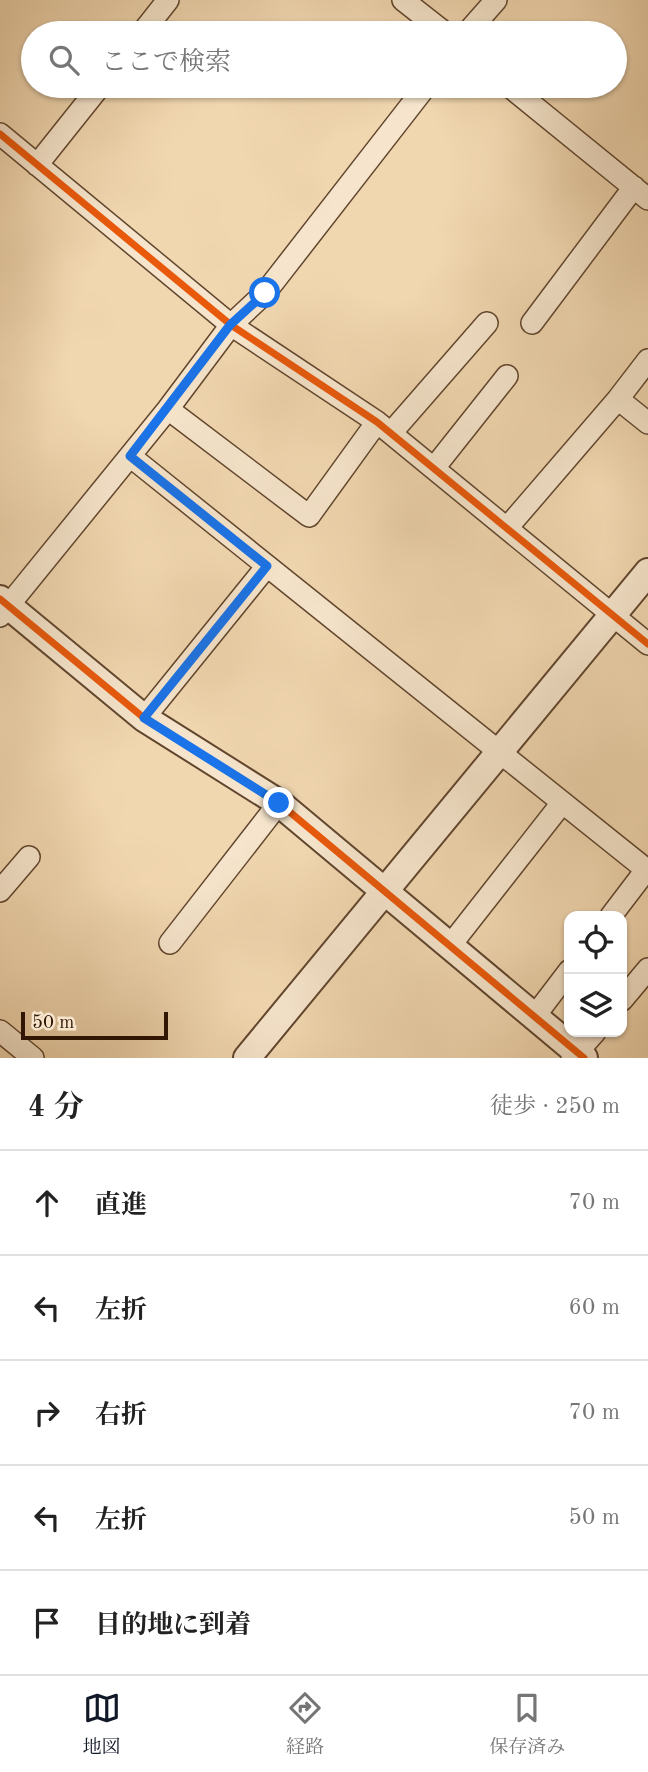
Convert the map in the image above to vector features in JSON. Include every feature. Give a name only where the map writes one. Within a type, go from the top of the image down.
[{"type":"street","points":[[151,21],[168,0]]},
{"type":"street","points":[[403,0],[430,21]]},
{"type":"street","points":[[478,21],[496,0]]},
{"type":"street","points":[[37,165],[90,98]]},
{"type":"street","points":[[417,98],[265,293],[230,325],[168,410],[3,607],[144,718],[279,803],[578,1056],[591,1037]]},
{"type":"street","points":[[524,98],[641,193],[532,323]]},
{"type":"street","points":[[0,134],[230,325],[384,427],[648,644]]},
{"type":"street","points":[[168,410],[309,516],[384,427],[487,323]]},
{"type":"street","points":[[507,528],[648,360]]},
{"type":"street","points":[[434,468],[507,376]]},
{"type":"street","points":[[618,399],[648,423]]},
{"type":"street","points":[[130,456],[647,871],[615,911]]},
{"type":"street","points":[[144,718],[267,566]]},
{"type":"street","points":[[247,1058],[501,754],[648,572]]},
{"type":"street","points":[[170,943],[279,803]]},
{"type":"street","points":[[449,947],[562,803]]},
{"type":"street","points":[[0,891],[29,857]]},
{"type":"street","points":[[627,994],[648,969]]},
{"type":"street","points":[[534,1017],[567,974]]},
{"type":"street","points":[[0,1031],[33,1058]]},
{"type":"cycle path","points":[[0,134],[231,325],[377,422],[648,644]]},
{"type":"cycle path","points":[[0,599],[144,718],[279,803],[584,1058]]},
{"type":"route","points":[[265,293],[230,325],[168,410],[130,456],[267,566],[144,718],[279,803]]}]
